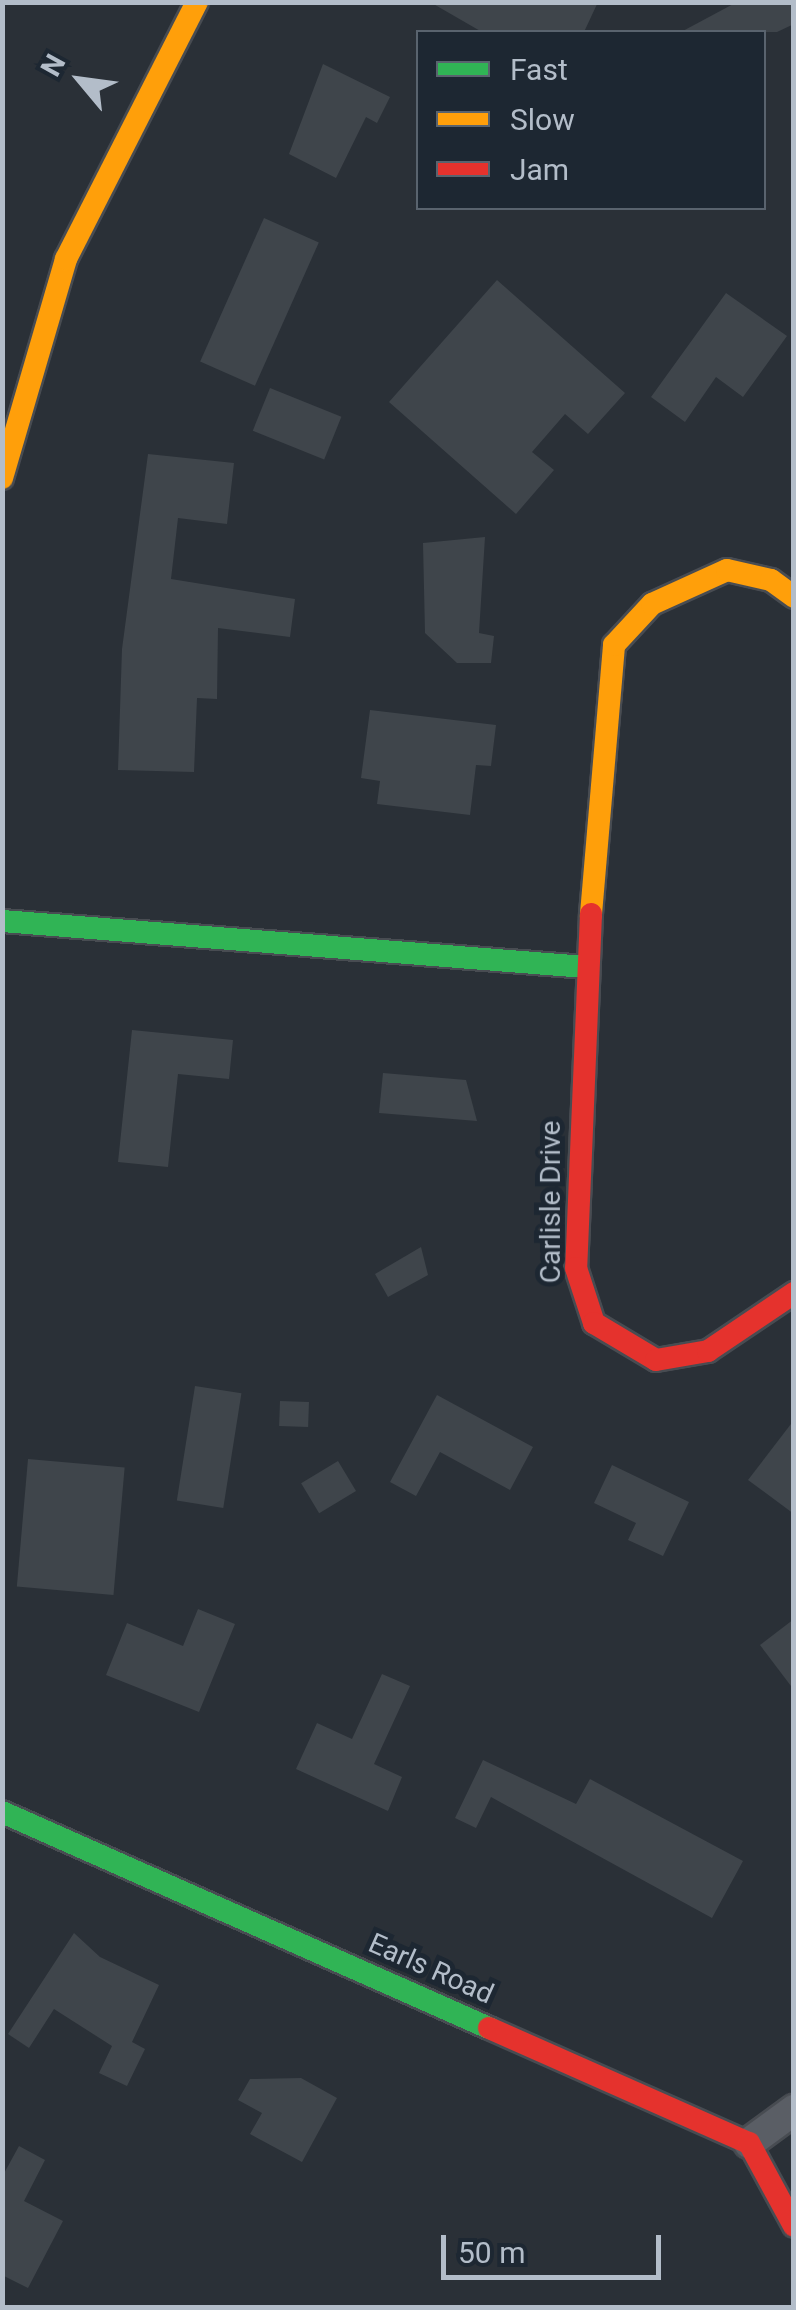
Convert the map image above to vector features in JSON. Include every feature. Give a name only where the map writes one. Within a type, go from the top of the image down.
[{"type":"street","points":[[2,478],[66,260],[196,2]]},
{"type":"street","name":"Carlisle Drive","points":[[794,597],[727,570],[652,604],[614,645],[585,967],[576,1268],[594,1323],[632,1353],[683,1361],[794,1293]]},
{"type":"street","points":[[2,921],[585,967]]},
{"type":"street","name":"Earls Road","points":[[2,1812],[750,2143]]},
{"type":"street","points":[[794,2110],[750,2143],[794,2226]]},
{"type":"building","points":[[430,2],[598,2],[585,30],[479,30]]},
{"type":"building","points":[[737,2],[794,2],[794,24],[777,32],[685,30]]},
{"type":"building","points":[[323,64],[390,97],[377,123],[366,117],[336,178],[289,154]]},
{"type":"building","points":[[264,218],[319,242],[255,386],[200,361]]},
{"type":"building","points":[[497,280],[625,393],[588,434],[565,414],[532,452],[554,470],[516,514],[389,402]]},
{"type":"building","points":[[726,293],[787,336],[743,397],[716,377],[685,422],[651,397]]},
{"type":"building","points":[[270,388],[341,417],[324,459],[253,431]]},
{"type":"building","points":[[148,454],[234,463],[227,524],[178,518],[171,579],[295,599],[290,637],[218,628],[217,699],[197,698],[194,772],[118,770],[122,649]]},
{"type":"building","points":[[485,537],[479,633],[494,636],[491,663],[457,663],[425,633],[423,543]]},
{"type":"building","points":[[370,710],[496,725],[491,766],[476,765],[470,815],[377,804],[380,781],[361,778]]},
{"type":"building","points":[[132,1030],[233,1040],[229,1079],[178,1074],[168,1167],[118,1162]]},
{"type":"building","points":[[383,1073],[466,1080],[477,1121],[379,1113]]},
{"type":"building","points":[[421,1247],[428,1275],[388,1297],[375,1274]]},
{"type":"building","points":[[195,1386],[241,1393],[223,1508],[177,1501]]},
{"type":"building","points":[[437,1395],[533,1447],[510,1490],[440,1452],[416,1496],[390,1482]]},
{"type":"building","points":[[280,1401],[309,1402],[308,1427],[279,1426]]},
{"type":"building","points":[[794,1420],[794,1514],[748,1480]]},
{"type":"building","points":[[28,1459],[125,1467],[113,1595],[17,1587]]},
{"type":"building","points":[[338,1461],[356,1491],[319,1513],[301,1483]]},
{"type":"building","points":[[612,1465],[689,1502],[663,1556],[628,1540],[636,1523],[594,1503]]},
{"type":"building","points":[[198,1609],[235,1624],[199,1712],[106,1675],[127,1623],[183,1646]]},
{"type":"building","points":[[794,1619],[794,1690],[760,1645]]},
{"type":"building","points":[[382,1674],[410,1686],[374,1764],[402,1777],[388,1811],[296,1769],[317,1723],[352,1739]]},
{"type":"building","points":[[483,1760],[576,1804],[590,1779],[743,1861],[712,1918],[491,1797],[476,1828],[455,1818]]},
{"type":"building","points":[[74,1933],[100,1957],[159,1985],[132,2042],[145,2049],[127,2086],[99,2073],[112,2046],[54,2009],[29,2048],[8,2034]]},
{"type":"building","points":[[301,2078],[337,2098],[302,2162],[250,2134],[262,2113],[238,2100],[250,2079]]},
{"type":"building","points":[[19,2146],[45,2160],[24,2201],[63,2221],[28,2288],[2,2275],[2,2177]]},
{"type":"traffic: fast","points":[[2,921],[585,967]]},
{"type":"traffic: fast","points":[[2,1812],[489,2028]]},
{"type":"traffic: slow","points":[[2,478],[66,259],[197,2]]},
{"type":"traffic: slow","points":[[591,914],[614,645],[652,604],[727,570],[771,580],[794,597]]},
{"type":"traffic: jam","points":[[591,914],[576,1268],[594,1323],[656,1360],[708,1351],[794,1293]]},
{"type":"traffic: jam","points":[[489,2028],[749,2143],[794,2226]]}]
